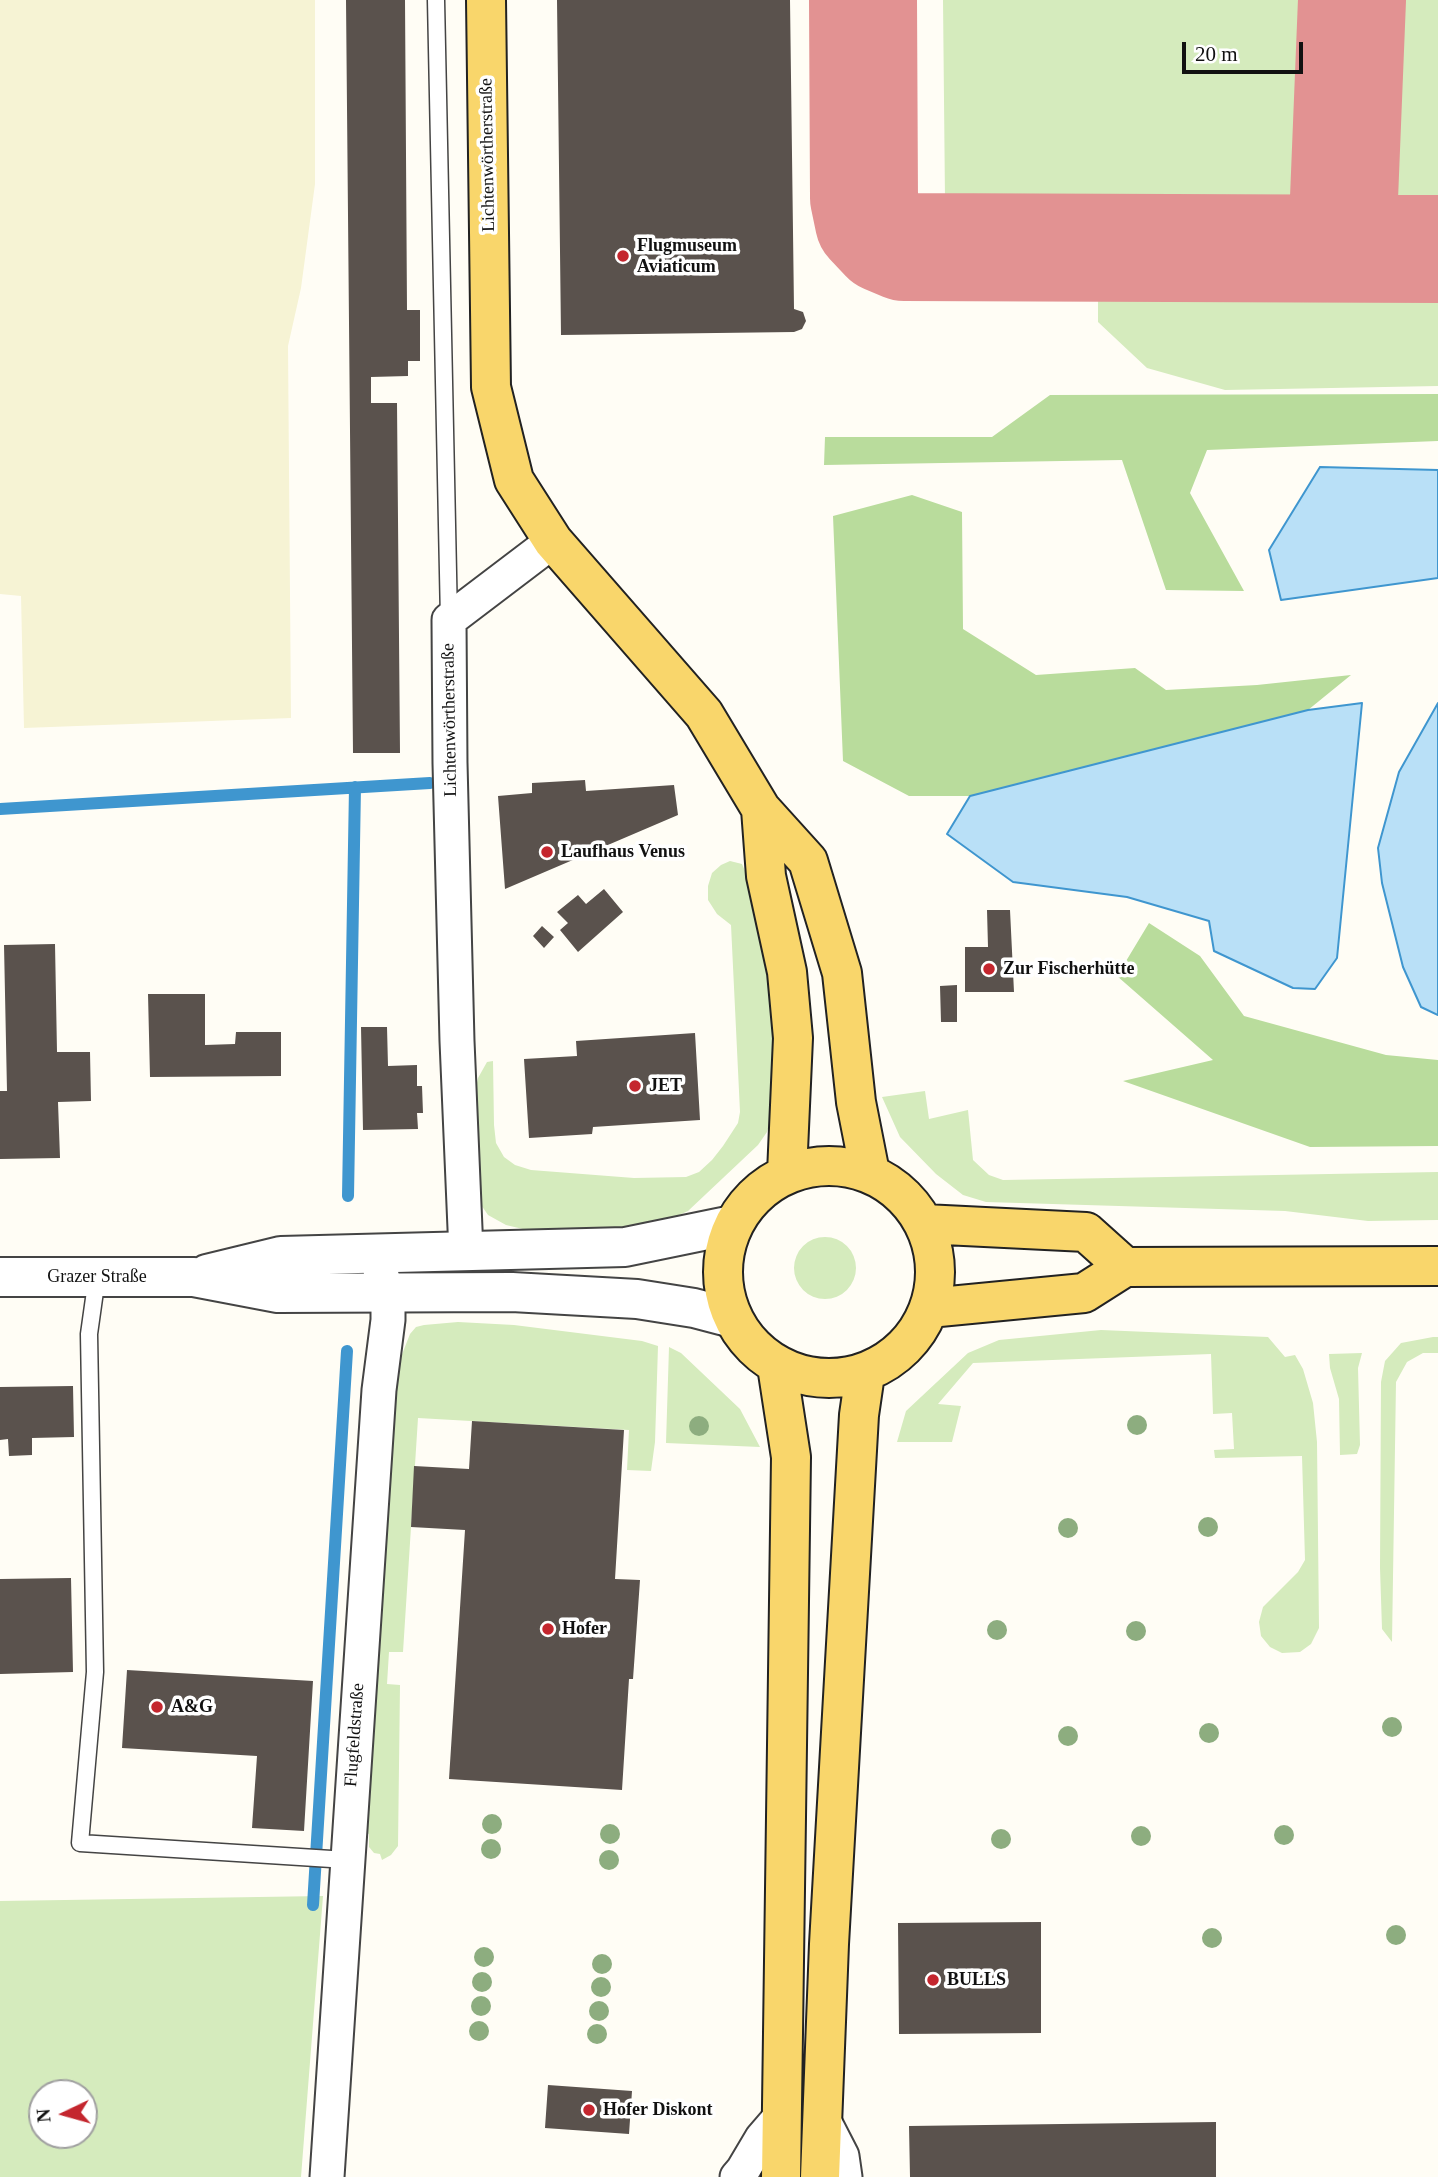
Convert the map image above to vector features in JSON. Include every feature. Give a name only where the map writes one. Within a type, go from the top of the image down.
[{"type":"main road","name":"Lichtenwörtherstraße","points":[[486,0],[491,387],[514,480],[553,541]]},
{"type":"main road","points":[[553,541],[704,714],[761,809],[808,861],[842,973],[856,1102],[870,1173]]},
{"type":"main road","points":[[761,809],[766,876],[788,971],[793,1038],[788,1173]]},
{"type":"main road","points":[[815,1166],[842,1166],[870,1173],[902,1195],[924,1224],[934,1251],[935,1265],[929,1308],[914,1337],[888,1362],[865,1374],[833,1380],[803,1377],[777,1366],[753,1348],[732,1318],[723,1287],[723,1255],[733,1225],[754,1195],[788,1173],[815,1166]]},
{"type":"main road","points":[[924,1224],[1086,1232],[1125,1267]]},
{"type":"main road","points":[[929,1308],[1084,1293],[1125,1267],[1438,1266]]},
{"type":"main road","points":[[777,1366],[791,1457],[781,2177]]},
{"type":"main road","points":[[820,2177],[829,1944],[859,1415],[865,1374]]},
{"type":"street","name":"Lichtenwörtherstraße","points":[[466,1252],[457,1041],[449,620],[553,541]]},
{"type":"street","points":[[194,1277],[281,1256],[625,1247],[733,1225]]},
{"type":"street","points":[[374,1254],[388,1294]]},
{"type":"street","name":"Grazer Straße","points":[[0,1277],[194,1277]]},
{"type":"street","points":[[194,1277],[278,1293],[512,1292],[637,1299],[694,1308],[732,1318]]},
{"type":"street","name":"Flugfeldstraße","points":[[327,2177],[332,1866],[388,1320],[388,1294]]},
{"type":"street","points":[[737,2177],[762,2138],[781,2116]]},
{"type":"street","points":[[823,2119],[842,2156],[845,2177]]},
{"type":"lane","points":[[436,0],[449,620]]},
{"type":"lane","points":[[97,1277],[89,1334],[95,1672],[80,1843],[332,1866]]},
{"type":"shaded area","points":[[0,0],[315,0],[315,184],[301,288],[288,346],[291,718],[24,728],[21,596],[0,594]]},
{"type":"green space","points":[[943,0],[1320,0],[1313,167],[1302,192],[1280,213],[1258,219],[1107,217],[1096,213],[1095,200],[945,200]]},
{"type":"green space","points":[[1379,0],[1438,0],[1438,221],[1424,221],[1396,210],[1380,191],[1375,177],[1372,162]]},
{"type":"green space","points":[[1107,276],[1438,279],[1438,386],[1225,390],[1147,368],[1098,322],[1098,280]]},
{"type":"green space","points":[[1438,394],[1438,441],[1207,450],[1190,493],[1244,591],[1166,590],[1122,460],[824,465],[825,437],[992,437],[1050,395]]},
{"type":"green space","points":[[912,495],[962,512],[963,629],[1036,675],[1135,668],[1166,690],[1257,685],[1351,675],[1308,710],[970,796],[909,796],[843,761],[833,516]]},
{"type":"green space","points":[[730,861],[742,864],[748,878],[770,973],[775,1035],[772,1115],[767,1132],[758,1145],[688,1211],[668,1220],[598,1231],[527,1230],[506,1225],[488,1215],[479,1202],[474,1095],[478,1078],[487,1062],[493,1061],[496,1143],[504,1157],[515,1165],[531,1170],[634,1178],[686,1177],[699,1172],[723,1146],[738,1123],[740,1112],[731,925],[717,914],[708,900],[708,886],[712,873]]},
{"type":"green space","points":[[1149,923],[1200,956],[1244,1016],[1386,1055],[1438,1060],[1438,1146],[1310,1147],[1123,1081],[1213,1060],[1117,976]]},
{"type":"green space","points":[[925,1091],[929,1119],[968,1110],[973,1160],[989,1175],[1003,1180],[1438,1172],[1438,1220],[1368,1221],[1285,1211],[986,1202],[963,1195],[936,1174],[900,1137],[882,1097]]},
{"type":"green space","points":[[825,1237],[847,1246],[856,1268],[847,1290],[825,1299],[803,1290],[794,1268],[803,1246]]},
{"type":"green space","points":[[458,1322],[514,1325],[642,1341],[658,1346],[655,1442],[651,1471],[627,1470],[629,1430],[418,1418],[403,1652],[389,1652],[387,1684],[400,1685],[398,1846],[391,1855],[382,1860],[380,1854],[374,1853],[369,1847],[369,1834],[366,1833],[391,1418],[399,1362],[410,1334],[416,1327],[424,1325]]},
{"type":"green space","points":[[1101,1330],[1268,1337],[1285,1357],[1295,1355],[1303,1369],[1313,1403],[1317,1442],[1319,1628],[1311,1644],[1300,1652],[1282,1653],[1270,1647],[1261,1636],[1259,1622],[1263,1607],[1298,1572],[1305,1560],[1302,1456],[1215,1458],[1214,1450],[1234,1449],[1232,1413],[1213,1414],[1211,1354],[973,1363],[938,1404],[961,1406],[952,1442],[897,1442],[906,1411],[968,1353],[999,1340]]},
{"type":"green space","points":[[1438,1337],[1438,1353],[1423,1353],[1407,1362],[1396,1382],[1392,1642],[1382,1629],[1381,1382],[1385,1361],[1401,1343]]},
{"type":"green space","points":[[669,1347],[681,1353],[740,1409],[760,1447],[666,1443]]},
{"type":"green space","points":[[1362,1353],[1358,1368],[1360,1445],[1357,1454],[1340,1455],[1339,1399],[1329,1354]]},
{"type":"green space","points":[[323,1896],[301,2177],[0,2177],[0,1901]]},
{"type":"water","points":[[1320,467],[1438,470],[1438,578],[1281,600],[1269,550]]},
{"type":"water","points":[[1362,703],[1337,958],[1315,989],[1293,988],[1214,951],[1209,921],[1127,897],[1013,882],[947,834],[970,796],[1308,710]]},
{"type":"water","points":[[1438,703],[1438,1015],[1421,1007],[1403,967],[1382,883],[1378,848],[1399,772]]},
{"type":"building","points":[[346,0],[405,0],[407,310],[420,310],[420,361],[408,361],[408,376],[371,377],[371,403],[397,403],[400,753],[353,753]]},
{"type":"building","points":[[557,0],[790,0],[794,309],[803,312],[806,321],[802,329],[794,332],[561,335]]},
{"type":"building","name":"Laufhaus Venus","points":[[585,780],[586,791],[674,785],[678,815],[505,889],[498,796],[532,793],[532,783]]},
{"type":"building","points":[[604,889],[623,912],[578,952],[560,930],[568,923],[557,912],[578,895],[586,904]]},
{"type":"building","name":"Zur Fischerhütte","points":[[987,910],[1010,910],[1014,992],[965,992],[965,947],[988,947]]},
{"type":"building","points":[[542,926],[554,937],[544,948],[533,936]]},
{"type":"building","points":[[55,944],[57,1052],[90,1052],[91,1101],[58,1102],[60,1158],[0,1159],[0,1091],[7,1091],[4,945]]},
{"type":"building","points":[[957,985],[957,1022],[941,1022],[940,986]]},
{"type":"building","points":[[148,994],[205,994],[205,1045],[235,1044],[236,1032],[281,1032],[281,1076],[150,1077]]},
{"type":"building","points":[[361,1027],[387,1027],[388,1066],[417,1065],[417,1086],[422,1086],[423,1113],[417,1113],[418,1129],[363,1130]]},
{"type":"building","points":[[695,1033],[700,1120],[593,1127],[592,1134],[529,1138],[524,1059],[577,1056],[576,1041]]},
{"type":"building","points":[[73,1386],[74,1437],[32,1438],[32,1455],[9,1456],[8,1439],[0,1440],[0,1387]]},
{"type":"building","name":"Hofer","points":[[472,1421],[624,1430],[615,1579],[640,1580],[633,1679],[629,1679],[622,1790],[449,1779],[465,1530],[411,1527],[414,1466],[469,1469]]},
{"type":"building","points":[[71,1578],[73,1672],[0,1674],[0,1579]]},
{"type":"building","points":[[127,1670],[313,1681],[304,1831],[252,1828],[257,1756],[122,1748]]},
{"type":"building","points":[[1041,1922],[1041,2033],[899,2034],[898,1923]]},
{"type":"building","name":"Hofer Diskont","points":[[548,2085],[632,2091],[629,2134],[545,2128]]},
{"type":"building","points":[[1216,2122],[1216,2177],[910,2177],[909,2126]]},
{"type":"waterway","points":[[0,809],[430,783]]},
{"type":"waterway","points":[[348,1196],[355,787]]},
{"type":"waterway","points":[[313,1905],[347,1351]]},
{"type":"taxiway","points":[[863,0],[864,198],[869,222],[885,239],[904,247],[1438,249]]},
{"type":"taxiway","points":[[1342,248],[1352,0]]},
{"type":"place","name":"Flugmuseum Aviaticum","points":[[623,256]]},
{"type":"place","name":"Laufhaus Venus","points":[[547,852]]},
{"type":"place","name":"Zur Fischerhütte","points":[[989,969]]},
{"type":"place","name":"JET","points":[[635,1086]]},
{"type":"place","name":"Hofer","points":[[548,1629]]},
{"type":"place","name":"A&G","points":[[157,1707]]},
{"type":"place","name":"BULLS","points":[[933,1980]]},
{"type":"place","name":"Hofer Diskont","points":[[589,2110]]}]
